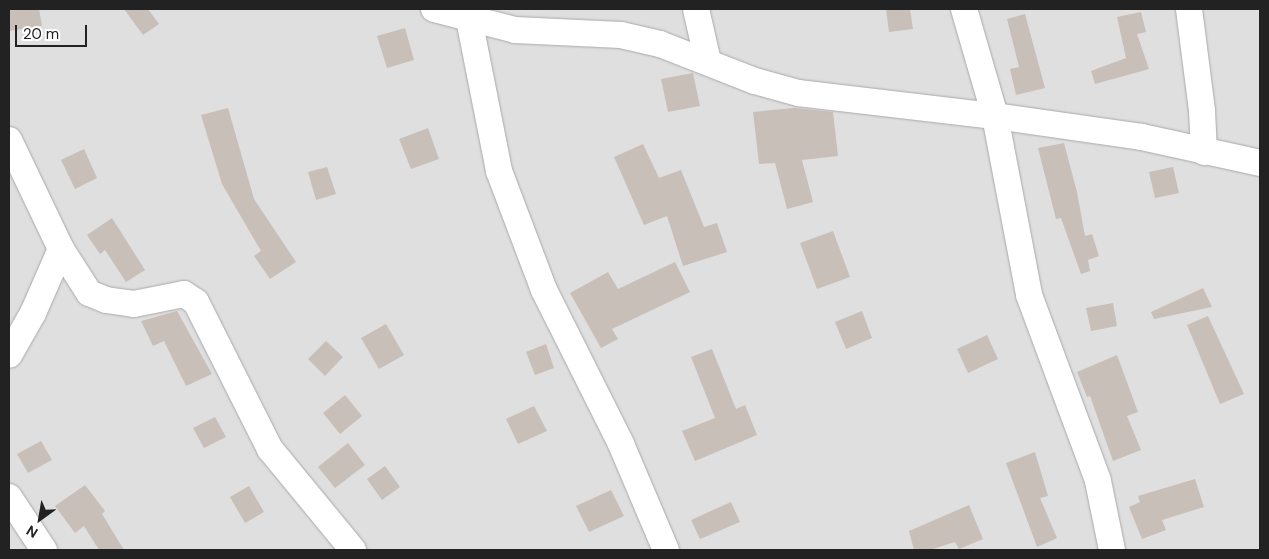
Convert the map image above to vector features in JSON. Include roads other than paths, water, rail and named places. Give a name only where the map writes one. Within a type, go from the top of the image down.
[{"type":"street","points":[[434,9],[469,14],[515,30],[621,36],[660,44],[754,81],[798,93],[995,116],[1142,137],[1260,163]]},
{"type":"street","points":[[696,9],[708,62]]},
{"type":"street","points":[[964,9],[995,116],[1029,295],[1098,481],[1112,550]]},
{"type":"street","points":[[1189,9],[1202,111],[1204,152]]},
{"type":"street","points":[[469,14],[499,171],[544,290],[621,444],[666,550]]},
{"type":"street","points":[[9,140],[61,249],[89,293],[134,304],[184,294],[196,302],[270,449],[353,550]]},
{"type":"street","points":[[9,355],[33,313],[61,249]]},
{"type":"street","points":[[9,496],[44,550]]}]
